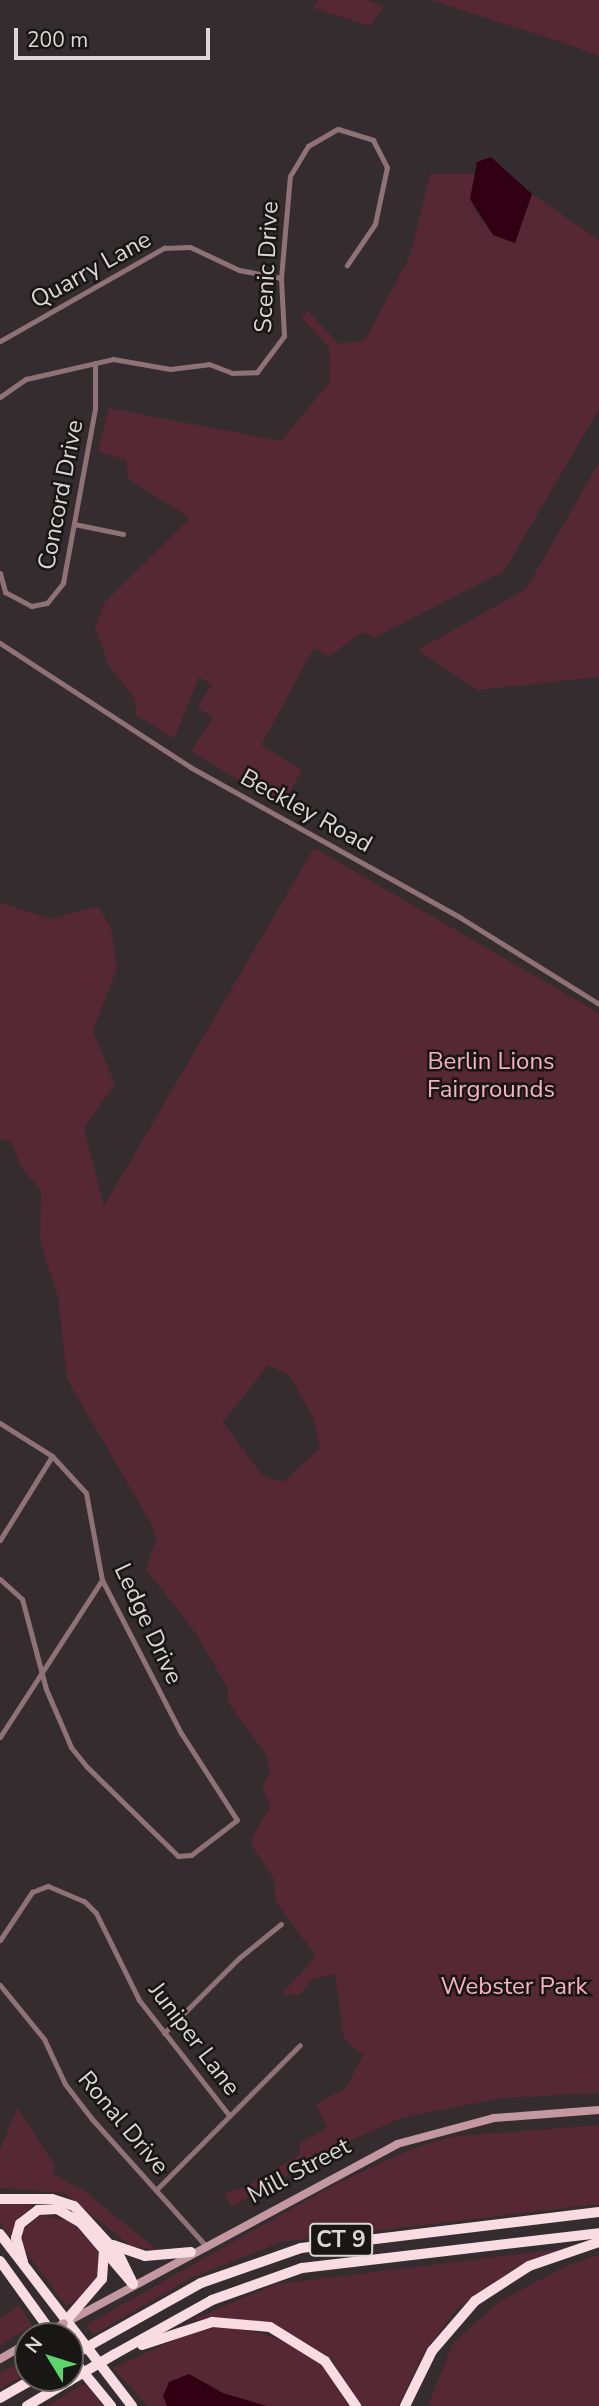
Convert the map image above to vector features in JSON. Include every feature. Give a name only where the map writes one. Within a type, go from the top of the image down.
[{"type":"highway","points":[[0,2199],[64,2201],[83,2213],[133,2284]]},
{"type":"highway","points":[[25,2270],[17,2231],[27,2216],[42,2209],[71,2216],[107,2247],[145,2256],[191,2252]]},
{"type":"highway","name":"CT 9","points":[[84,2349],[201,2283],[300,2248],[599,2212]]},
{"type":"highway","name":"CT 9","points":[[27,2406],[212,2300],[302,2268],[599,2233]]},
{"type":"highway","points":[[0,2234],[132,2406]]},
{"type":"highway","points":[[405,2406],[440,2339],[479,2297],[529,2266],[599,2242]]},
{"type":"highway","points":[[65,2322],[81,2310],[104,2276],[107,2247]]},
{"type":"highway","points":[[0,2261],[44,2322]]},
{"type":"highway","points":[[120,2352],[204,2324],[260,2325],[320,2356],[356,2406]]},
{"type":"highway","points":[[84,2374],[109,2404]]},
{"type":"main road","name":"Mill Street","points":[[81,2310],[408,2139],[507,2116],[599,2110]]},
{"type":"street","name":"Scenic Drive","points":[[0,397],[26,379],[122,358],[170,369],[209,364],[233,373],[257,372],[284,336],[281,278],[292,170],[308,146],[338,129],[373,140],[387,167],[375,224],[347,265]]},
{"type":"street","name":"Quarry Lane","points":[[0,341],[164,248],[190,247],[239,270],[281,278]]},
{"type":"street","name":"Concord Drive","points":[[0,573],[13,600],[31,606],[47,603],[63,583],[95,408],[95,363]]},
{"type":"street","points":[[74,523],[123,534]]},
{"type":"street","name":"Beckley Road","points":[[0,643],[190,766],[461,918],[599,1004]]},
{"type":"street","name":"Ledge Drive","points":[[0,1423],[52,1456],[86,1493],[102,1580],[181,1733],[237,1820],[191,1855],[169,1850],[71,1747],[40,1670]]},
{"type":"street","points":[[0,1540],[52,1456]]},
{"type":"street","points":[[0,1579],[22,1599],[40,1670]]},
{"type":"street","points":[[0,1737],[40,1670],[102,1580]]},
{"type":"street","name":"Juniper Lane","points":[[0,1940],[32,1892],[48,1886],[84,1901],[96,1913],[139,2000],[229,2115]]},
{"type":"street","points":[[164,2033],[239,1958],[281,1924]]},
{"type":"street","name":"Ronal Drive","points":[[0,1985],[44,2039],[65,2084],[204,2244]]},
{"type":"street","points":[[156,2190],[300,2045]]},
{"type":"green space","points":[[319,0],[367,0],[384,6],[370,26],[313,8]]},
{"type":"green space","points":[[431,0],[599,0],[599,56],[563,43]]},
{"type":"green space","points":[[430,174],[476,174],[470,199],[480,220],[515,243],[532,194],[599,240],[599,409],[504,571],[374,638],[363,632],[329,656],[314,648],[261,745],[302,770],[281,806],[191,751],[213,717],[197,708],[212,685],[199,677],[174,739],[136,715],[135,699],[109,666],[95,627],[104,603],[190,518],[128,479],[126,460],[98,452],[109,408],[281,441],[330,382],[329,347],[301,317],[308,311],[339,344],[365,340],[410,256]]},
{"type":"green space","points":[[599,463],[599,677],[477,690],[418,650],[526,589]]},
{"type":"green space","points":[[314,848],[599,1013],[599,2093],[503,2098],[404,2117],[342,2144],[232,2207],[224,2193],[248,2186],[300,2154],[300,2143],[327,2128],[316,2104],[346,2088],[363,2055],[344,2039],[335,1974],[312,1979],[300,1994],[281,1995],[316,1956],[275,1901],[274,1879],[252,1846],[252,1837],[271,1806],[262,1786],[270,1774],[267,1756],[228,1702],[228,1689],[197,1635],[146,1569],[156,1539],[151,1523],[67,1379],[58,1297],[40,1241],[41,1190],[23,1170],[11,1142],[0,1139],[0,903],[51,919],[98,906],[111,928],[117,968],[93,1031],[115,1084],[84,1128],[104,1206]],"holes":[[[268,1365],[289,1375],[313,1417],[320,1448],[283,1482],[261,1474],[223,1422]]]},
{"type":"green space","points":[[18,2108],[55,2166],[53,2174],[86,2192],[157,2250],[131,2246],[64,2193],[0,2188],[0,2149]]},
{"type":"green space","points":[[599,2125],[599,2204],[281,2242],[191,2278],[93,2335],[86,2325],[334,2185],[407,2151],[449,2137]]},
{"type":"green space","points":[[0,2203],[33,2204],[9,2236],[0,2223]]},
{"type":"green space","points":[[41,2215],[72,2221],[101,2254],[101,2273],[86,2294],[66,2306],[23,2248],[23,2230]]},
{"type":"green space","points":[[568,2248],[515,2268],[456,2310],[422,2356],[398,2406],[361,2406],[331,2358],[269,2322],[192,2320],[276,2284]]},
{"type":"green space","points":[[599,2255],[599,2406],[428,2406],[453,2343],[500,2301],[566,2266]]},
{"type":"green space","points":[[19,2305],[30,2322],[14,2322],[14,2337],[0,2345],[0,2319]]},
{"type":"green space","points":[[234,2326],[292,2343],[325,2368],[348,2406],[148,2406],[113,2368],[197,2330]]},
{"type":"green space","points":[[14,2366],[14,2381],[0,2389],[0,2373]]},
{"type":"green space","points":[[86,2383],[103,2406],[47,2406],[71,2392],[84,2392]]},
{"type":"shaded area","points":[[491,157],[532,194],[515,243],[493,235],[470,199],[477,162]]},
{"type":"shaded area","points":[[189,2374],[223,2393],[267,2406],[167,2406],[163,2396],[169,2382]]},
{"type":"park label","name":"Berlin Lions Fairgrounds","points":[[491,1076]]},
{"type":"park label","name":"Webster Park","points":[[514,1987]]}]
